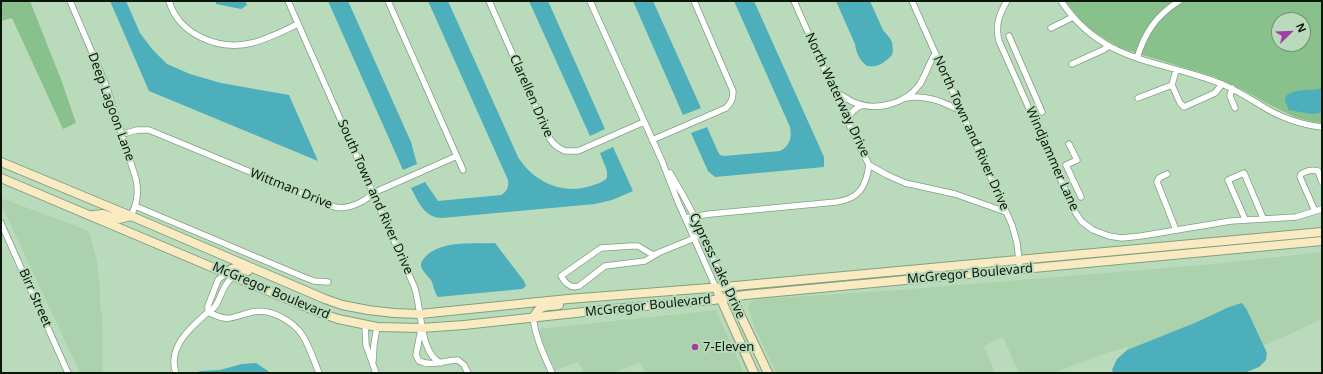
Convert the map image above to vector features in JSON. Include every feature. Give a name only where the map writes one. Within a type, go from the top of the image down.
[{"type":"main road","name":"McGregor Boulevard","points":[[1,162],[325,299],[342,305],[394,313],[420,314],[1322,232]]},
{"type":"main road","name":"McGregor Boulevard","points":[[1,178],[318,312],[338,319],[377,327],[422,328],[464,325],[721,298],[1322,241]]},
{"type":"main road","points":[[90,215],[103,214],[119,220],[131,216]]},
{"type":"main road","points":[[226,273],[229,269],[235,267],[272,276]]},
{"type":"main road","name":"Cypress Lake Drive","points":[[727,287],[768,373]]},
{"type":"main road","name":"Cypress Lake Drive","points":[[716,288],[754,373]]},
{"type":"main road","points":[[533,318],[536,311],[540,308],[589,301],[596,297]]},
{"type":"street","name":"Deep Lagoon Lane","points":[[70,1],[106,85],[123,134],[138,186],[136,206],[131,216]]},
{"type":"street","points":[[169,1],[174,14],[186,28],[197,35],[213,41],[240,45],[253,43],[298,24]]},
{"type":"street","name":"South Town and River Drive","points":[[288,1],[414,286],[418,299],[422,328],[432,357],[441,363]]},
{"type":"street","points":[[388,1],[464,170]]},
{"type":"street","name":"Clarellen Drive","points":[[489,1],[550,139],[559,148],[565,151],[578,151],[644,122]]},
{"type":"street","name":"Cypress Lake Drive","points":[[590,1],[662,161],[716,288]]},
{"type":"street","points":[[652,140],[726,108],[733,98],[734,91],[694,1]]},
{"type":"street","name":"North Waterway Drive","points":[[794,1],[858,144],[869,165],[887,176],[905,183],[955,194],[1006,212]]},
{"type":"street","name":"North Town and River Drive","points":[[912,1],[1014,231],[1020,269]]},
{"type":"street","name":"Windjammer Lane","points":[[1006,1],[998,22],[998,35],[1023,95],[1078,217],[1087,227],[1109,236],[1122,238],[1245,219],[1296,217],[1322,209]]},
{"type":"street","points":[[1061,1],[1073,17],[1089,32],[1123,54],[1222,84],[1232,88],[1273,112],[1305,124],[1322,127]]},
{"type":"street","points":[[1136,58],[1143,41],[1153,24],[1161,15],[1179,1]]},
{"type":"street","points":[[1052,28],[1073,17]]},
{"type":"street","points":[[1009,36],[1042,112]]},
{"type":"street","points":[[1072,64],[1109,46]]},
{"type":"street","points":[[834,90],[855,103],[884,106],[896,102],[911,94],[920,84],[929,62],[935,54]]},
{"type":"street","points":[[1176,70],[1172,85],[1180,103],[1184,107],[1215,93],[1222,84]]},
{"type":"street","points":[[1138,98],[1172,85]]},
{"type":"street","points":[[1232,88],[1230,96],[1236,108]]},
{"type":"street","points":[[1023,95],[1032,91]]},
{"type":"street","points":[[905,98],[914,96],[932,98],[961,111]]},
{"type":"street","points":[[848,121],[850,114],[857,107],[863,104]]},
{"type":"street","name":"Wittman Drive","points":[[123,134],[142,129],[155,132],[334,207],[341,208],[369,198],[373,193],[457,156]]},
{"type":"street","points":[[1056,169],[1077,160],[1069,144]]},
{"type":"street","name":"Cypress Lake Drive","points":[[662,161],[694,216],[727,287]]},
{"type":"street","points":[[685,218],[848,200],[854,197],[863,188],[868,175],[869,165]]},
{"type":"street","points":[[1066,165],[1081,197]]},
{"type":"street","points":[[1315,211],[1300,177],[1301,174],[1309,170],[1314,170],[1318,172],[1322,182]]},
{"type":"street","points":[[1245,219],[1228,180],[1244,173],[1263,218]]},
{"type":"street","points":[[1167,174],[1159,178],[1157,182],[1176,230]]},
{"type":"street","points":[[136,206],[301,276],[314,281],[328,282]]},
{"type":"street","name":"Birr Street","points":[[1,223],[68,373]]},
{"type":"street","points":[[660,252],[645,261],[605,266],[576,287],[568,284],[561,276],[601,248],[638,246],[653,254],[702,235]]},
{"type":"street","points":[[208,312],[208,306],[218,280],[226,273]]},
{"type":"street","points":[[176,373],[174,357],[179,344],[190,329],[208,312],[216,307],[226,284],[234,276]]},
{"type":"street","points":[[208,312],[220,318],[228,319],[259,311],[271,313],[281,317],[293,325],[302,336],[319,373]]},
{"type":"street","points":[[533,318],[537,340],[552,373]]},
{"type":"street","points":[[365,324],[366,345],[376,373]]},
{"type":"street","points":[[372,365],[377,327]]},
{"type":"street","points":[[422,328],[416,355],[419,361],[422,363],[441,363],[458,360],[462,363],[468,373]]},
{"type":"shaded area","points":[[1,1],[30,1],[62,82],[76,123],[63,129],[12,18],[1,21]]},
{"type":"shaded area","points":[[1065,1],[1322,1],[1322,123],[1295,117],[1215,77],[1120,48],[1097,34],[1083,23]]},
{"type":"shaded area","points":[[1,198],[89,231],[97,261],[100,289],[103,373],[80,373],[1,204]]},
{"type":"shaded area","points":[[1322,252],[1322,319],[1264,346],[1247,310],[1197,322],[1129,349],[1127,347],[1106,353],[1054,373],[1019,373],[1003,337],[984,346],[995,373],[776,373],[754,326],[748,307],[752,301],[758,299],[900,290],[1214,264]]},
{"type":"shaded area","points":[[716,310],[744,373],[645,373],[640,362],[614,373],[584,373],[578,362],[555,370],[542,340],[539,329]]},
{"type":"shaded area","points":[[721,311],[749,373],[747,373]]},
{"type":"water","points":[[110,1],[126,1],[140,33],[152,49],[167,64],[190,74],[221,83],[289,95],[318,161],[149,91]]},
{"type":"water","points":[[216,1],[245,1],[247,5],[241,9],[216,4]]},
{"type":"water","points":[[328,1],[348,1],[411,142],[417,164],[403,170]]},
{"type":"water","points":[[428,1],[448,1],[518,157],[531,173],[548,184],[567,189],[577,189],[600,183],[607,178],[607,171],[600,153],[613,147],[633,191],[612,200],[595,204],[442,218],[426,212],[422,208],[411,188],[425,182],[438,201],[501,195],[508,187],[508,180]]},
{"type":"water","points":[[529,1],[548,1],[605,129],[590,136]]},
{"type":"water","points":[[633,1],[653,1],[701,108],[683,115]]},
{"type":"water","points":[[734,1],[754,1],[824,157],[824,167],[715,177],[708,171],[691,133],[707,127],[718,152],[720,155],[724,156],[780,151],[786,147],[790,141],[790,127]]},
{"type":"water","points":[[836,1],[870,1],[883,30],[892,42],[892,55],[881,64],[874,66],[867,66],[862,62],[857,54],[855,44]]},
{"type":"water","points":[[1322,88],[1322,113],[1311,114],[1289,110],[1285,101],[1286,96],[1290,93]]},
{"type":"water","points":[[495,243],[524,281],[526,286],[522,289],[438,297],[431,280],[421,267],[421,262],[425,257],[448,245]]},
{"type":"water","points":[[1242,303],[1247,310],[1267,353],[1266,360],[1259,367],[1244,373],[1113,373],[1112,370],[1117,359],[1127,350],[1197,322],[1229,307]]},
{"type":"water","points":[[256,363],[269,373],[197,373],[200,371],[220,370],[242,364]]},
{"type":"place","name":"7-Eleven","points":[[695,347]]}]
